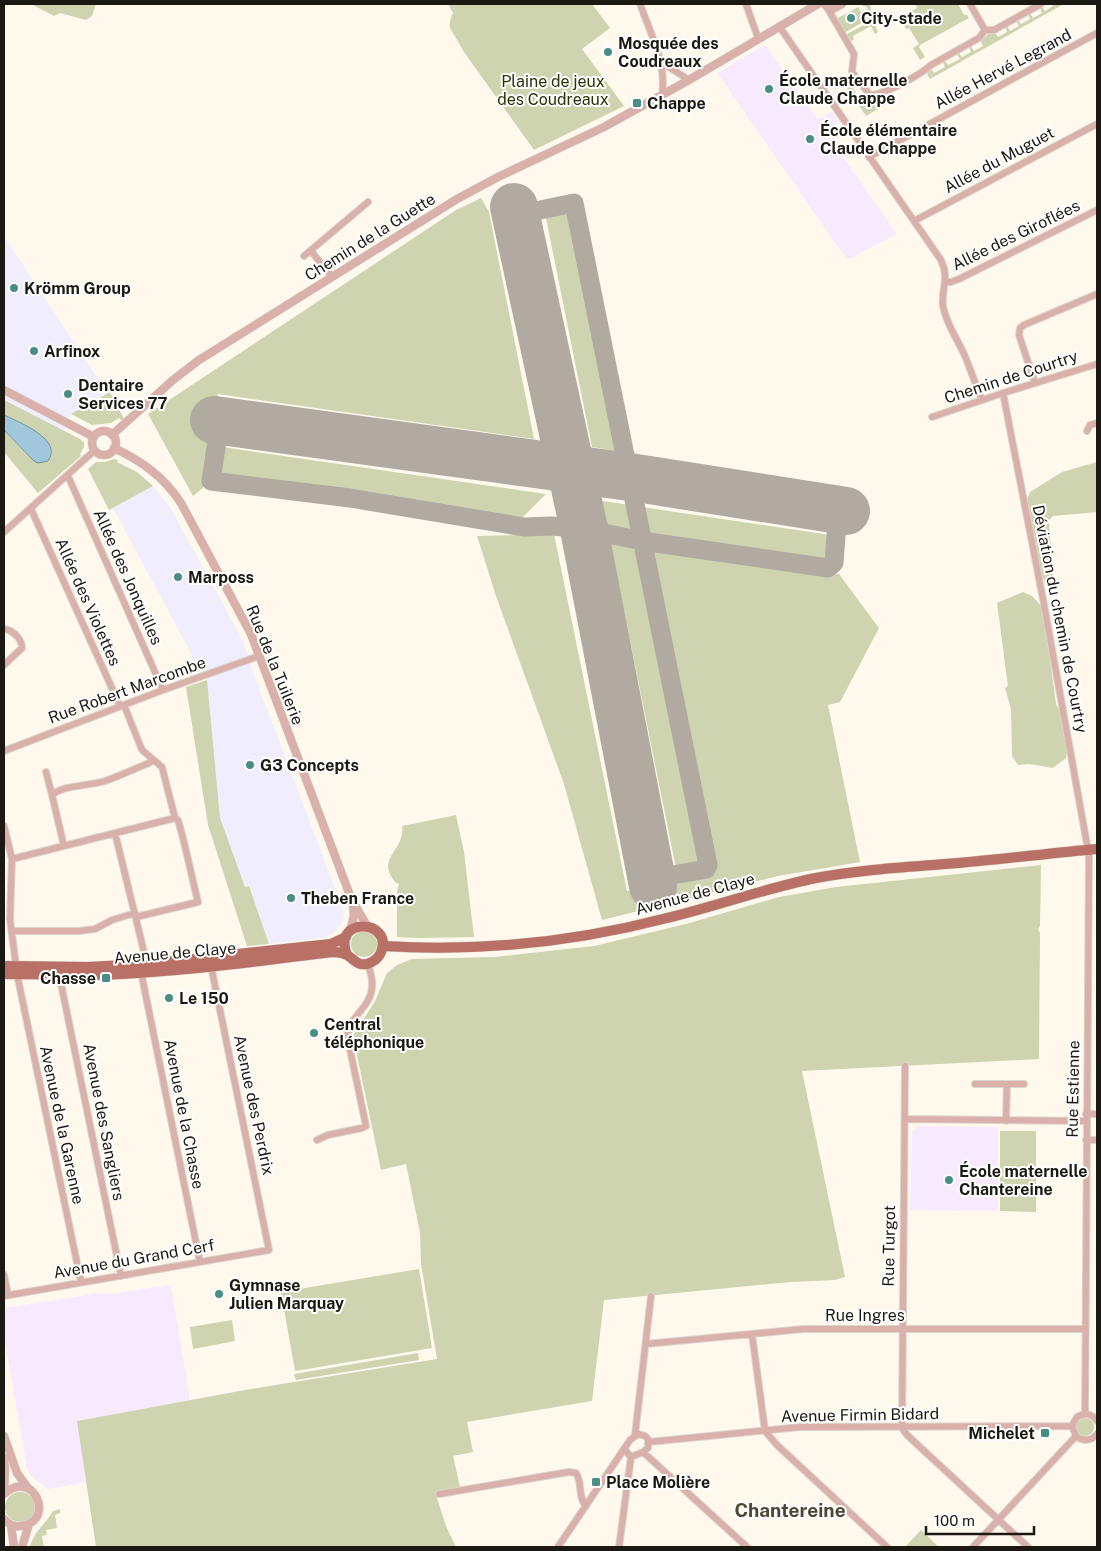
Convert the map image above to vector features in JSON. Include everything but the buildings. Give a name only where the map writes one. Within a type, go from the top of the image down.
[{"type":"main road","name":"Avenue de Claye","points":[[383,946],[475,947],[522,944],[567,938],[666,919],[780,886],[819,878],[884,869],[1014,858],[1036,859],[1093,852]]},
{"type":"main road","name":"Avenue de Claye","points":[[4,966],[16,970],[91,975],[331,944],[361,926],[367,926]]},
{"type":"main road","points":[[367,926],[380,935],[383,946],[380,955],[368,964]]},
{"type":"main road","points":[[347,955],[344,943],[348,934]]},
{"type":"main road","name":"Avenue de Claye","points":[[4,974],[16,970],[88,967],[211,966],[332,952],[347,955],[356,963],[368,964]]},
{"type":"street","points":[[640,4],[660,61],[663,76],[662,95]]},
{"type":"street","points":[[746,4],[758,38]]},
{"type":"street","name":"Chemin de la Guette","points":[[112,435],[173,380],[199,360],[476,188],[604,127],[689,80],[818,4]]},
{"type":"street","points":[[826,6],[833,10],[842,4]]},
{"type":"street","points":[[970,4],[985,30]]},
{"type":"street","points":[[985,30],[994,30],[1041,4]]},
{"type":"street","points":[[826,6],[854,55],[852,72],[870,95],[895,88],[979,38],[985,30]]},
{"type":"street","points":[[778,26],[941,260],[944,266],[946,282],[943,305],[947,319],[982,400]]},
{"type":"street","name":"Allée Hervé Legrand","points":[[869,157],[1097,33]]},
{"type":"street","points":[[660,61],[689,80]]},
{"type":"street","points":[[663,76],[674,71]]},
{"type":"street","name":"Allée du Muguet","points":[[914,221],[1097,124]]},
{"type":"street","points":[[304,256],[368,202]]},
{"type":"street","name":"Allée des Giroflées","points":[[946,282],[959,280],[1097,210]]},
{"type":"street","points":[[311,251],[332,277]]},
{"type":"street","points":[[1036,383],[1019,335],[1020,328],[1097,294]]},
{"type":"street","name":"Chemin de Courtry","points":[[932,417],[1097,364]]},
{"type":"street","points":[[4,390],[94,437]]},
{"type":"street","name":"Déviation du chemin de Courtry","points":[[1003,393],[1093,852]]},
{"type":"street","points":[[1087,431],[1090,425],[1097,423]]},
{"type":"street","points":[[102,431],[112,435],[115,441],[114,448],[105,454],[95,450],[92,444],[94,437],[102,431]]},
{"type":"street","name":"Rue de la Tuilerie","points":[[114,448],[152,470],[168,485],[246,624],[351,898],[367,926]]},
{"type":"street","points":[[4,532],[95,450]]},
{"type":"street","name":"Allée des Jonquilles","points":[[68,476],[163,690]]},
{"type":"street","name":"Allée des Violettes","points":[[31,509],[142,750],[163,769],[175,818],[178,820],[185,844],[186,856],[198,902],[135,915]]},
{"type":"street","points":[[4,628],[13,632],[22,643],[22,648],[4,665]]},
{"type":"street","name":"Rue Robert Marcombe","points":[[4,751],[163,690],[259,656]]},
{"type":"street","points":[[52,795],[57,791],[75,786],[84,787],[105,781],[153,760]]},
{"type":"street","points":[[46,772],[64,846]]},
{"type":"street","points":[[12,859],[175,818]]},
{"type":"street","name":"Avenue de la Garenne","points":[[4,826],[12,859],[10,919],[16,970],[81,1282]]},
{"type":"street","name":"Avenue de la Chasse","points":[[115,833],[135,915],[200,1262]]},
{"type":"street","name":"Rue Estienne","points":[[1084,1414],[1086,1118],[1093,852]]},
{"type":"street","name":"Rue de la Tuilerie","points":[[348,934],[354,916],[351,898]]},
{"type":"street","points":[[12,931],[79,931],[95,929],[112,920],[135,915]]},
{"type":"street","points":[[317,1140],[328,1135],[366,1126],[347,1035],[351,1024],[371,996],[372,981],[368,964]]},
{"type":"street","name":"Avenue des Perdrix","points":[[211,966],[269,1250]]},
{"type":"street","name":"Avenue des Sangliers","points":[[60,974],[121,1276]]},
{"type":"street","name":"Rue Turgot","points":[[902,1428],[905,1066]]},
{"type":"street","points":[[974,1084],[1024,1084]]},
{"type":"street","points":[[1006,1121],[1007,1084]]},
{"type":"street","points":[[905,1119],[1006,1121],[1086,1118],[1097,1114]]},
{"type":"street","points":[[1086,1140],[1097,1140]]},
{"type":"street","name":"Avenue du Grand Cerf","points":[[6,1295],[269,1250]]},
{"type":"street","points":[[4,1275],[6,1295]]},
{"type":"street","points":[[558,1547],[635,1435],[651,1296]]},
{"type":"street","name":"Rue Ingres","points":[[646,1344],[803,1329],[1085,1329]]},
{"type":"street","points":[[752,1334],[765,1431],[777,1445],[887,1547]]},
{"type":"street","points":[[1096,1417],[1084,1414],[1075,1419],[1072,1426],[1076,1436],[1083,1440],[1096,1436]]},
{"type":"street","name":"Avenue Firmin Bidard","points":[[649,1442],[800,1427],[1072,1426]]},
{"type":"street","points":[[902,1428],[907,1435],[1028,1547]]},
{"type":"street","points":[[612,1468],[630,1456],[643,1452],[648,1448],[649,1442],[645,1436],[635,1435]]},
{"type":"street","points":[[4,1436],[17,1473],[36,1496],[39,1508],[36,1518],[29,1524],[23,1526],[6,1522]]},
{"type":"street","points":[[973,1547],[1076,1436]]},
{"type":"street","points":[[620,1547],[630,1456],[624,1449]]},
{"type":"street","points":[[643,1452],[747,1547]]},
{"type":"street","points":[[4,1458],[4,1493]]},
{"type":"street","points":[[439,1494],[569,1472],[576,1473],[580,1478],[580,1495],[582,1502],[586,1506]]},
{"type":"street","points":[[4,1493],[13,1487],[19,1486],[30,1489]]},
{"type":"street","points":[[6,1522],[14,1547]]},
{"type":"street","points":[[22,1547],[29,1524]]},
{"type":"shaded area","points":[[765,45],[818,120],[832,111],[839,122],[825,131],[897,234],[847,260],[717,73]]},
{"type":"shaded area","points":[[4,236],[104,388],[105,394],[71,414],[38,493],[4,452]]},
{"type":"shaded area","points":[[153,486],[170,507],[244,644],[343,909],[342,923],[327,937],[269,944],[249,886],[245,887],[220,818],[207,680],[113,508]]},
{"type":"shaded area","points":[[917,1126],[998,1127],[998,1211],[910,1210],[912,1131]]},
{"type":"shaded area","points":[[171,1285],[190,1400],[78,1421],[86,1482],[48,1489],[30,1475],[27,1469],[4,1334],[4,1308],[99,1293],[110,1294]]},
{"type":"green space","points":[[31,4],[96,4],[92,16],[86,20],[60,13],[54,16]]},
{"type":"green space","name":"Plaine de jeux des Coudreaux","points":[[448,4],[592,4],[610,28],[582,49],[624,106],[534,150],[464,52],[450,28],[453,13]]},
{"type":"green space","name":"City-stade","points":[[858,4],[870,4],[872,17],[844,33],[838,18],[858,7],[865,19],[869,16],[867,7]]},
{"type":"green space","points":[[915,4],[958,4],[964,15],[967,15],[969,18],[920,45],[919,47],[925,57],[920,60],[913,48],[919,44],[909,28],[906,29],[897,19],[917,8]]},
{"type":"green space","points":[[1052,4],[1064,4],[930,79],[927,74],[931,69],[934,73],[945,67],[943,62],[945,61],[948,65],[960,59],[957,54],[959,53],[962,57],[971,52],[969,47],[971,46],[974,51],[983,46],[981,41],[988,34],[995,33],[998,37],[1007,32],[1005,27],[1007,26],[1010,31],[1019,26],[1016,21],[1018,20],[1021,24],[1030,19],[1028,14],[1030,13],[1033,18],[1042,13],[1040,8],[1042,7],[1045,11],[1053,6]]},
{"type":"green space","points":[[873,20],[878,32],[875,34],[871,26],[853,36],[854,39],[850,43],[847,34]]},
{"type":"green space","points":[[850,84],[865,106],[874,100],[877,105],[892,96],[894,100],[866,116],[846,87]]},
{"type":"green space","points":[[481,198],[489,212],[534,439],[218,394],[203,488],[193,496],[148,414],[456,210]]},
{"type":"green space","points":[[569,209],[617,451],[592,447],[545,213]]},
{"type":"green space","points":[[110,392],[124,419],[122,421],[119,418],[111,423],[92,425],[71,414]]},
{"type":"green space","points":[[4,400],[80,439],[84,443],[81,456],[38,493],[4,452],[4,430],[34,461],[43,436],[4,415]]},
{"type":"green space","points":[[222,447],[546,494],[522,518],[218,474]]},
{"type":"green space","points":[[114,459],[137,472],[153,486],[109,510],[88,469],[96,462]]},
{"type":"green space","points":[[1097,462],[1097,512],[1053,516],[1049,520],[1053,580],[1051,587],[1048,587],[1042,577],[1027,500],[1030,492],[1062,472]]},
{"type":"green space","points":[[602,501],[630,505],[636,535],[608,529]]},
{"type":"green space","points":[[642,507],[830,535],[827,561],[648,537]]},
{"type":"green space","points":[[554,534],[627,891],[711,873],[714,860],[648,547],[839,574],[879,628],[840,702],[828,705],[860,862],[778,876],[602,920],[564,784],[496,596],[477,536]]},
{"type":"green space","points":[[610,541],[638,545],[702,863],[676,868]]},
{"type":"green space","points":[[1023,592],[1032,596],[1043,608],[1056,704],[1065,722],[1069,738],[1066,758],[1053,768],[1029,764],[1018,765],[1012,756],[1011,709],[1005,688],[1008,686],[997,603]]},
{"type":"green space","points":[[207,680],[220,818],[245,887],[249,886],[269,944],[247,946],[208,825],[186,687]]},
{"type":"green space","points":[[456,815],[464,852],[474,937],[397,937],[397,891],[399,884],[396,883],[390,874],[388,867],[389,860],[400,842],[402,826]]},
{"type":"green space","points":[[1041,865],[1040,926],[1038,929],[1040,933],[1039,1059],[802,1071],[845,1277],[835,1280],[791,1282],[604,1300],[592,1401],[467,1422],[473,1452],[453,1456],[460,1487],[435,1492],[446,1526],[456,1547],[96,1547],[77,1421],[245,1390],[437,1359],[421,1264],[420,1233],[406,1164],[381,1170],[353,1036],[375,1001],[387,973],[397,965],[412,959],[495,957],[594,946],[686,924],[779,897],[836,887]]},
{"type":"green space","points":[[364,931],[373,935],[377,944],[373,953],[364,957],[355,953],[351,944],[355,935]]},
{"type":"green space","points":[[1000,1131],[1036,1131],[1036,1212],[1000,1211]]},
{"type":"green space","points":[[419,1269],[432,1348],[295,1371],[281,1292]]},
{"type":"green space","points":[[232,1320],[235,1341],[193,1349],[190,1327]]},
{"type":"green space","points":[[418,1353],[419,1360],[296,1380],[294,1374]]},
{"type":"green space","points":[[1085,1418],[1091,1421],[1094,1427],[1091,1433],[1085,1436],[1079,1433],[1076,1427],[1079,1421]]},
{"type":"green space","points":[[20,1492],[31,1496],[35,1507],[31,1518],[20,1522],[9,1518],[5,1507],[9,1496]]},
{"type":"green space","points":[[60,1509],[60,1513],[55,1515],[57,1528],[46,1530],[47,1535],[42,1536],[44,1547],[30,1547],[37,1532],[53,1511]]},
{"type":"green space","points":[[921,1530],[939,1547],[905,1547]]},
{"type":"water","points":[[4,415],[37,432],[45,439],[50,446],[51,453],[48,461],[38,463],[34,461],[4,430]]},
{"type":"taxiway","points":[[516,215],[574,203],[708,865],[706,869],[651,879]]},
{"type":"taxiway","points":[[220,421],[211,481],[350,498],[524,527],[552,526],[584,529],[642,541],[828,568],[834,563],[838,509]]},
{"type":"runway","points":[[514,207],[584,529],[653,886]]},
{"type":"runway","points":[[214,420],[630,477],[846,511]]},
{"type":"place","name":"City-stade","points":[[851,18]]},
{"type":"place","name":"Mosquée des Coudreaux","points":[[608,52]]},
{"type":"place","name":"École maternelle Claude Chappe","points":[[769,89]]},
{"type":"place","name":"Chappe","points":[[637,103]]},
{"type":"place","name":"École élémentaire Claude Chappe","points":[[810,139]]},
{"type":"place","name":"Krömm Group","points":[[14,288]]},
{"type":"place","name":"Arfinox","points":[[34,351]]},
{"type":"place","name":"Dentaire Services 77","points":[[68,394]]},
{"type":"place","name":"Marposs","points":[[178,577]]},
{"type":"place","name":"G3 Concepts","points":[[250,765]]},
{"type":"place","name":"Theben France","points":[[291,898]]},
{"type":"place","name":"Chasse","points":[[106,978]]},
{"type":"place","name":"Le 150","points":[[169,998]]},
{"type":"place","name":"Central téléphonique","points":[[314,1033]]},
{"type":"place","name":"École maternelle Chantereine","points":[[949,1180]]},
{"type":"place","name":"Gymnase Julien Marquay","points":[[219,1294]]},
{"type":"place","name":"Michelet","points":[[1045,1433]]},
{"type":"place","name":"Place Molière","points":[[596,1482]]},
{"type":"district","name":"Chantereine","points":[[790,1510]]}]
